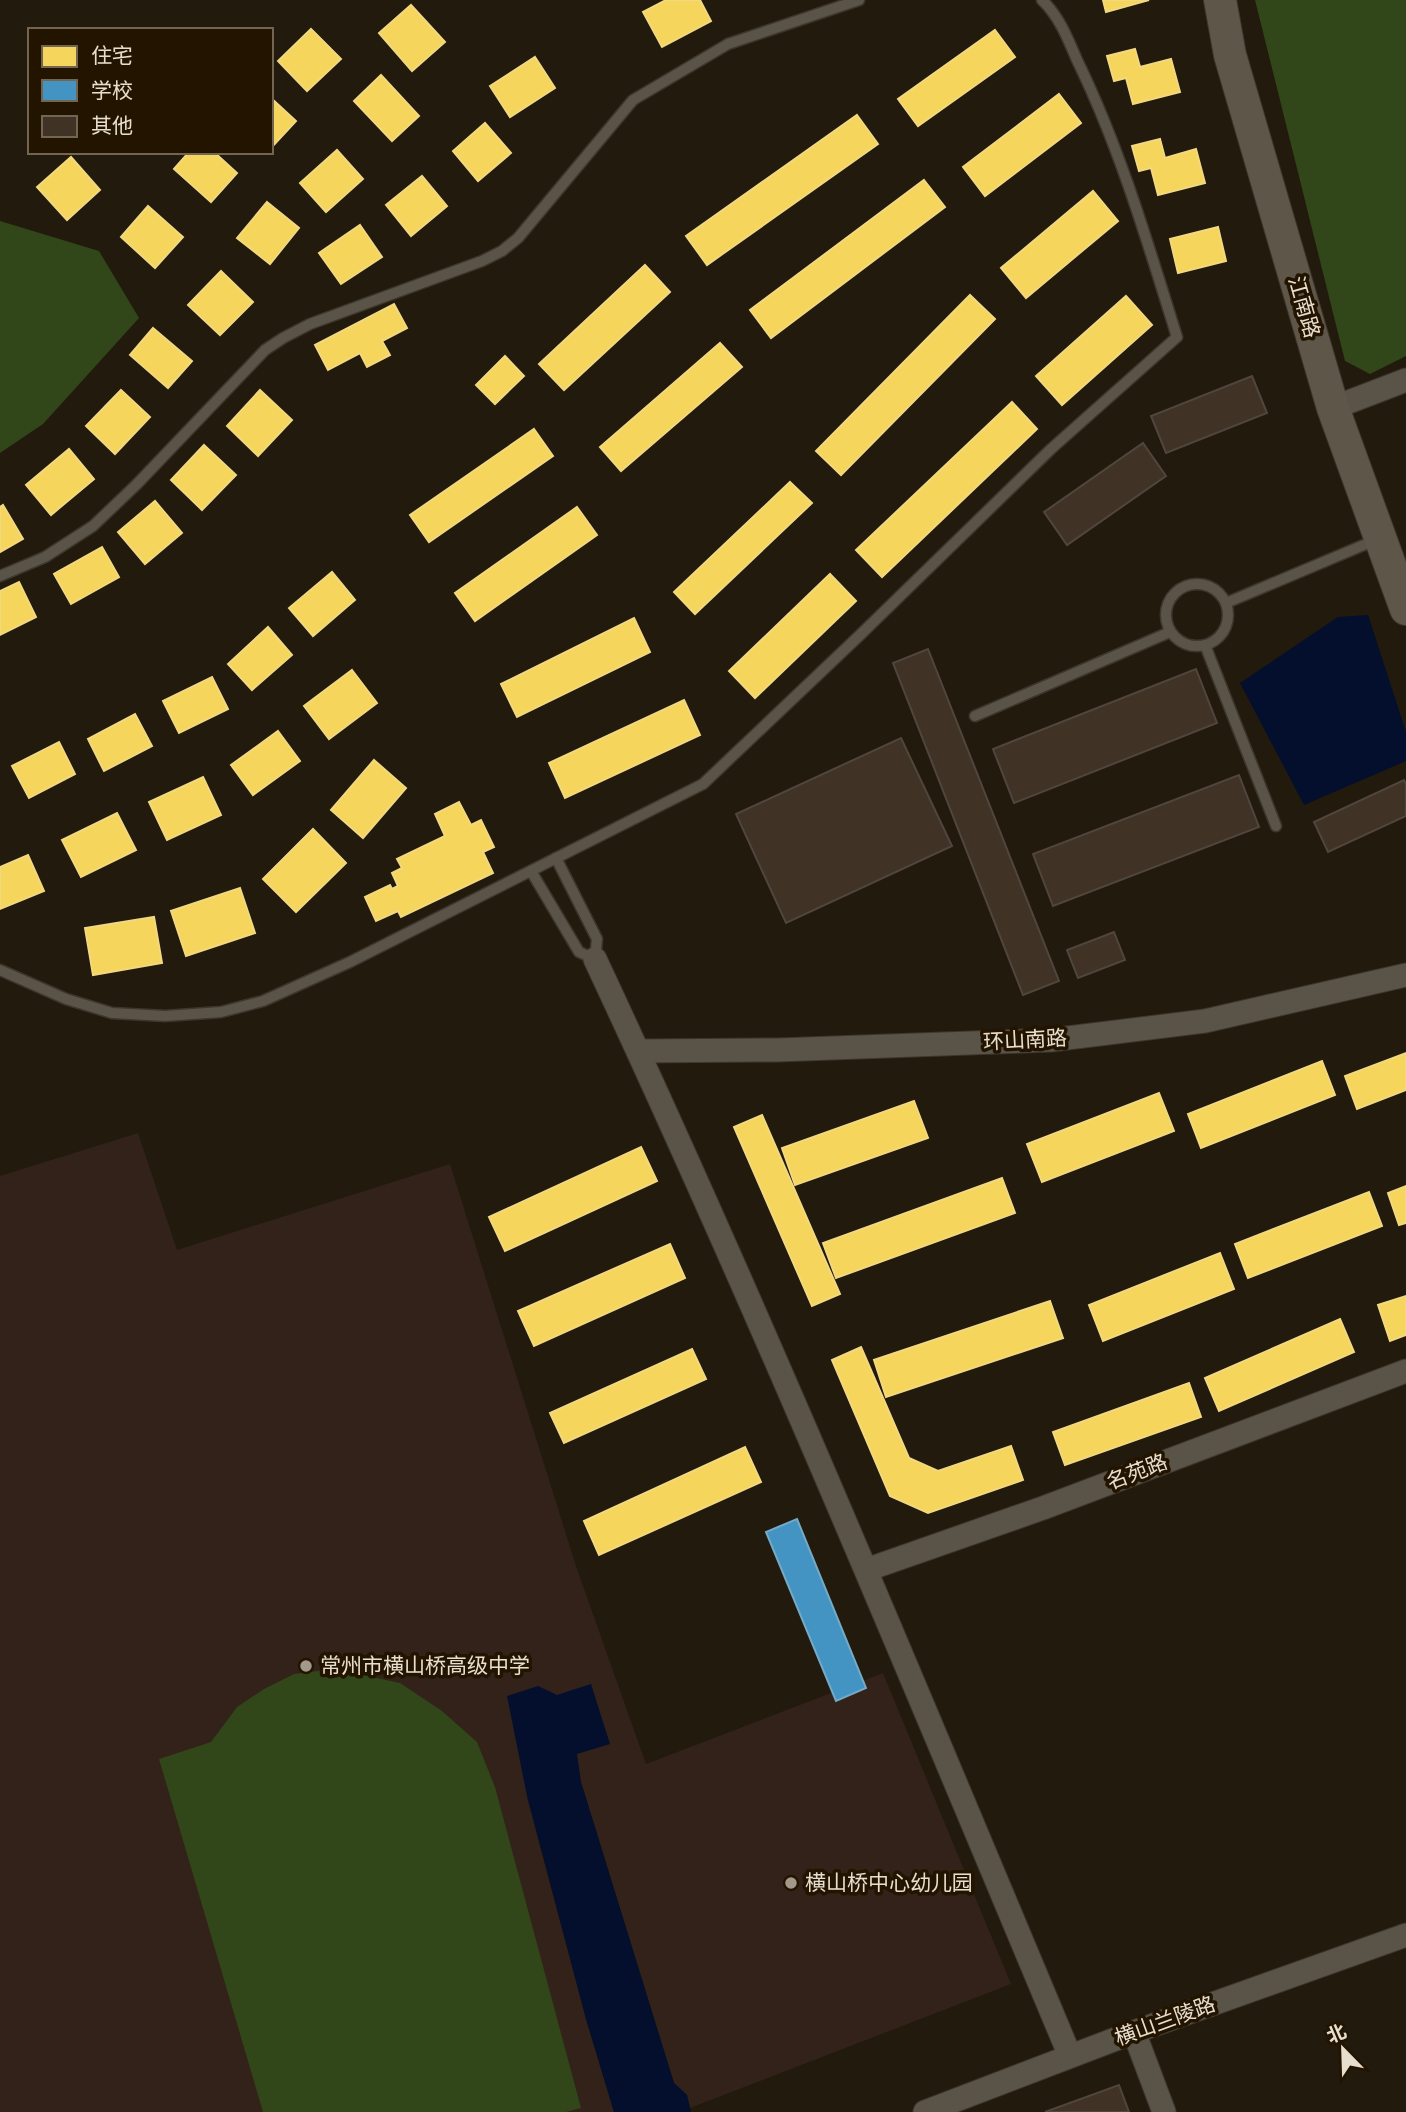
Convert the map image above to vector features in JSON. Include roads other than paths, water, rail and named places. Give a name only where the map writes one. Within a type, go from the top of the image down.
[{"type":"main road","name":"江南路","points":[[1220,0],[1230,55],[1333,408],[1406,609]]},
{"type":"street","points":[[1333,408],[1406,380]]},
{"type":"street","points":[[595,959],[866,1570],[1070,2056]]},
{"type":"street","name":"环山南路","points":[[638,1051],[778,1050],[1051,1040],[1205,1021],[1406,975]]},
{"type":"street","name":"名苑路","points":[[866,1570],[1406,1371]]},
{"type":"street","name":"横山兰陵路","points":[[926,2112],[1134,2032],[1406,1935]]},
{"type":"street","points":[[1134,2032],[1164,2112]]},
{"type":"lane","points":[[0,576],[46,557],[93,526],[137,484],[265,350],[283,338],[310,324],[502,251],[518,238],[633,100],[728,44],[859,0]]},
{"type":"lane","points":[[0,970],[65,999],[112,1013],[165,1016],[221,1012],[263,1001],[350,962],[704,784],[1051,449],[1177,337],[1114,146],[1058,20],[1042,0]]},
{"type":"lane","points":[[1226,603],[1381,537]]},
{"type":"lane","points":[[1199,583],[1220,593],[1226,603],[1227,624],[1214,641],[1205,645],[1185,644],[1170,632],[1166,610],[1169,599],[1177,590],[1199,583]]},
{"type":"lane","points":[[975,716],[1170,632]]},
{"type":"lane","points":[[1205,645],[1276,826]]},
{"type":"lane","points":[[531,871],[579,952],[595,959],[597,939],[556,858]]},
{"type":"water","points":[[1368,615],[1406,732],[1406,761],[1304,805],[1240,683],[1338,617]]},
{"type":"water","points":[[591,1684],[610,1744],[577,1754],[581,1782],[674,2083],[687,2095],[691,2112],[614,2112],[586,2019],[527,1796],[507,1696],[538,1686],[557,1695]]},
{"type":"place","name":"常州市横山桥高级中学","points":[[306,1666]]},
{"type":"place","name":"横山桥中心幼儿园","points":[[791,1883]]}]
